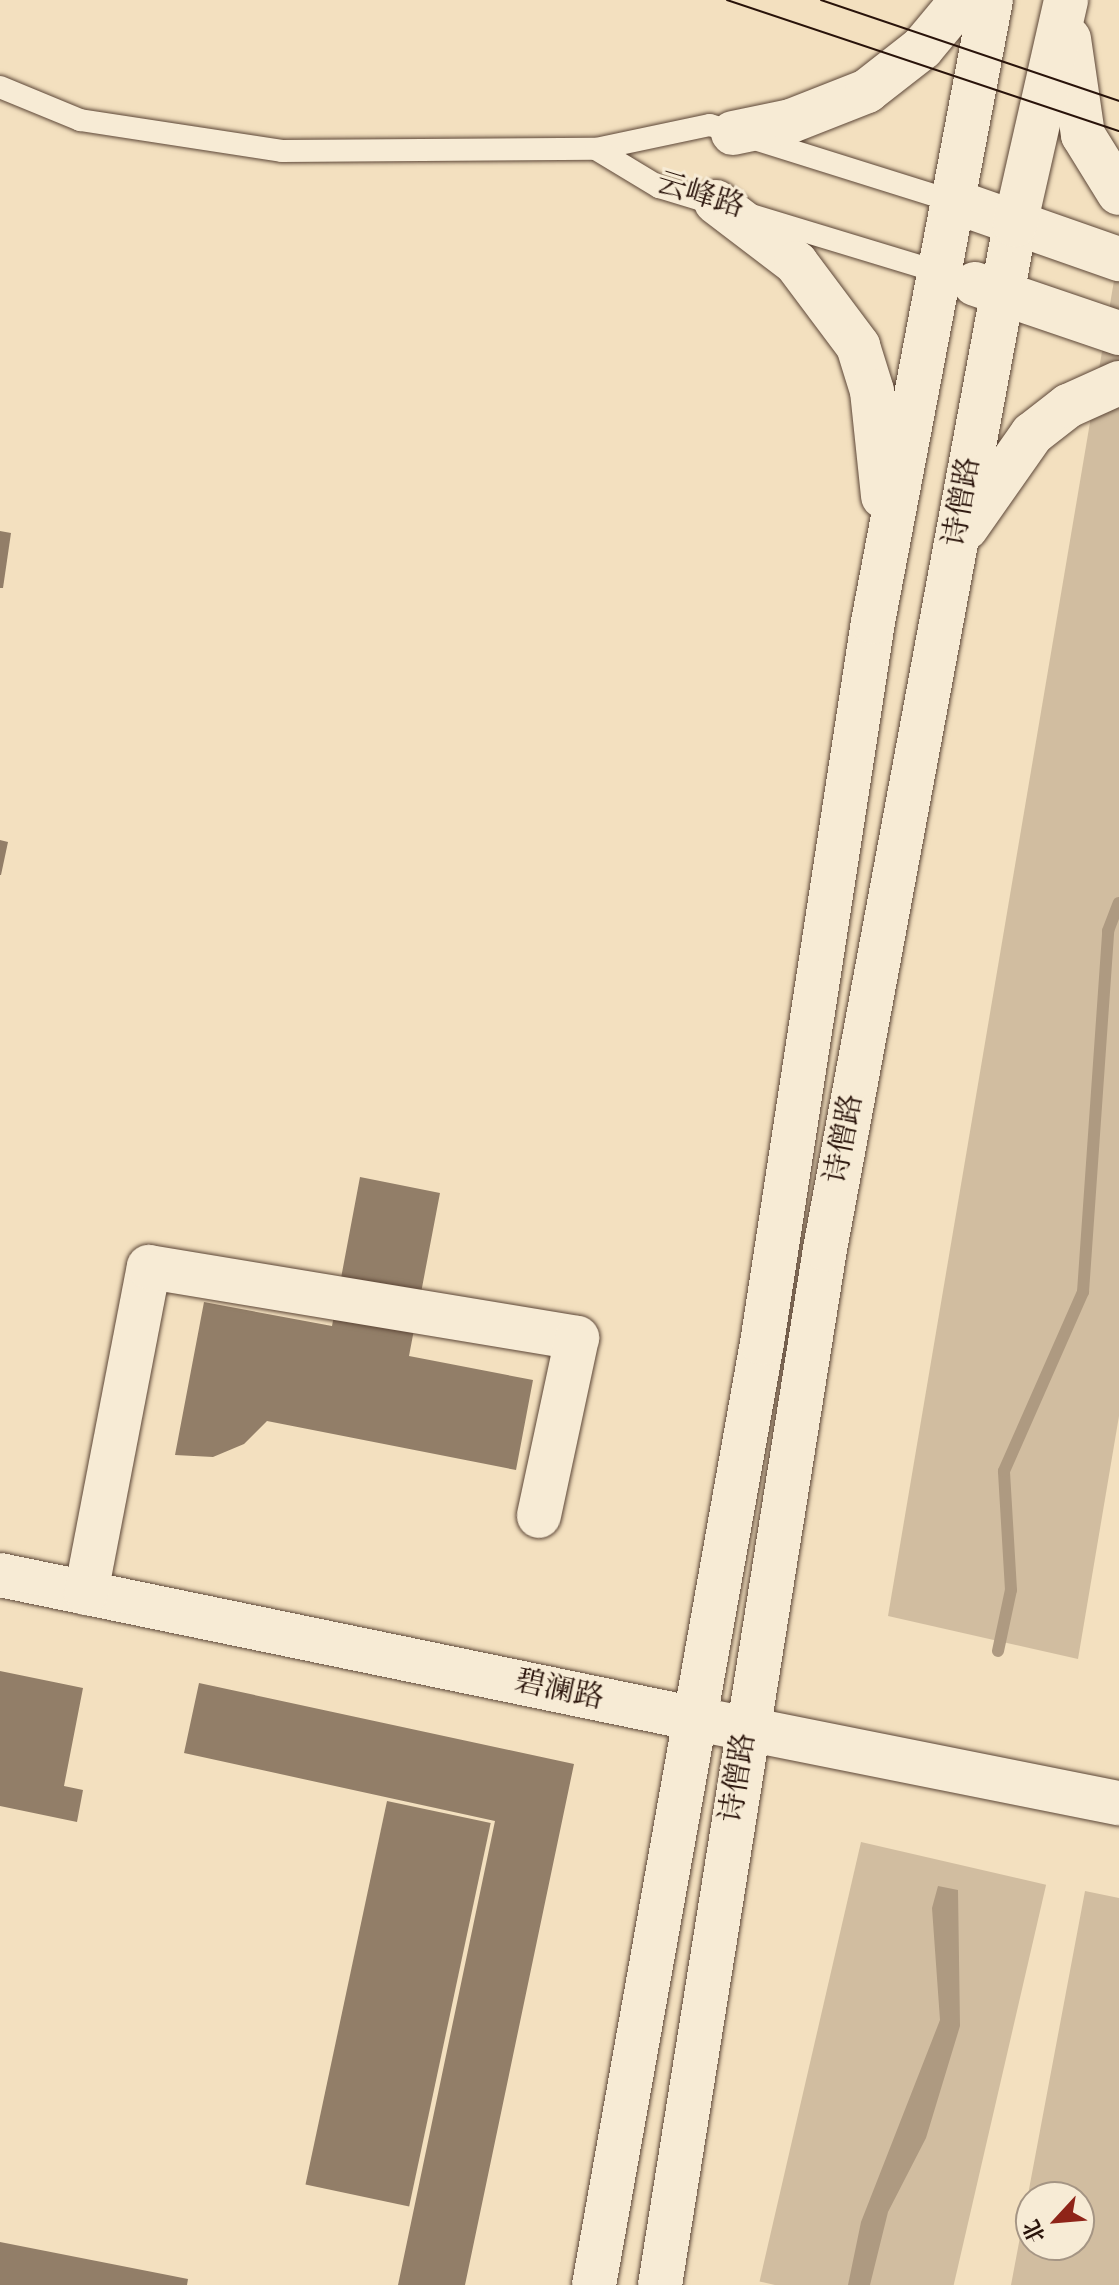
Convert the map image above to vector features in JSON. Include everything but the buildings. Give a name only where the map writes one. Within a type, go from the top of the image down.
[{"type":"street","points":[[733,133],[791,121],[867,91],[922,48],[962,0]]},
{"type":"street","name":"诗僧路","points":[[594,2285],[691,1718],[762,1343],[887,549],[956,202],[991,0]]},
{"type":"street","points":[[1066,0],[1083,135],[1119,193]]},
{"type":"street","name":"诗僧路","points":[[660,2285],[825,1249],[1015,225],[1066,0]]},
{"type":"street","points":[[716,202],[796,263],[858,346],[877,421],[887,549]]},
{"type":"street","points":[[956,202],[1119,259]]},
{"type":"street","name":"云峰路","points":[[942,273],[1119,333]]},
{"type":"street","points":[[955,543],[1032,434],[1077,400],[1119,383]]},
{"type":"street","points":[[86,1593],[149,1267],[577,1338],[539,1516]]},
{"type":"street","name":"碧澜路","points":[[0,1575],[1119,1803]]},
{"type":"lane","points":[[0,87],[80,120],[282,151],[596,149]]},
{"type":"lane","name":"云峰路","points":[[596,149],[710,125],[956,202]]},
{"type":"lane","name":"云峰路","points":[[596,149],[659,187],[942,273]]},
{"type":"shaded area","points":[[1119,251],[1119,1416],[1078,1659],[888,1616]]},
{"type":"shaded area","points":[[861,1842],[1046,1885],[954,2285],[775,2285],[760,2281]]},
{"type":"shaded area","points":[[938,1886],[958,1890],[960,2026],[926,2138],[888,2212],[870,2285],[848,2285],[861,2222],[940,2020],[932,1908]]},
{"type":"shaded area","points":[[1085,1891],[1119,1898],[1119,2285],[1011,2285],[1016,2261],[1095,2261],[1095,2181],[1031,2181]]},
{"type":"waterway","points":[[998,1651],[1011,1590],[1004,1471],[1083,1292],[1108,931],[1119,903]]},
{"type":"tram line","points":[[727,0],[1119,131]]},
{"type":"tram line","points":[[821,0],[1119,101]]}]
